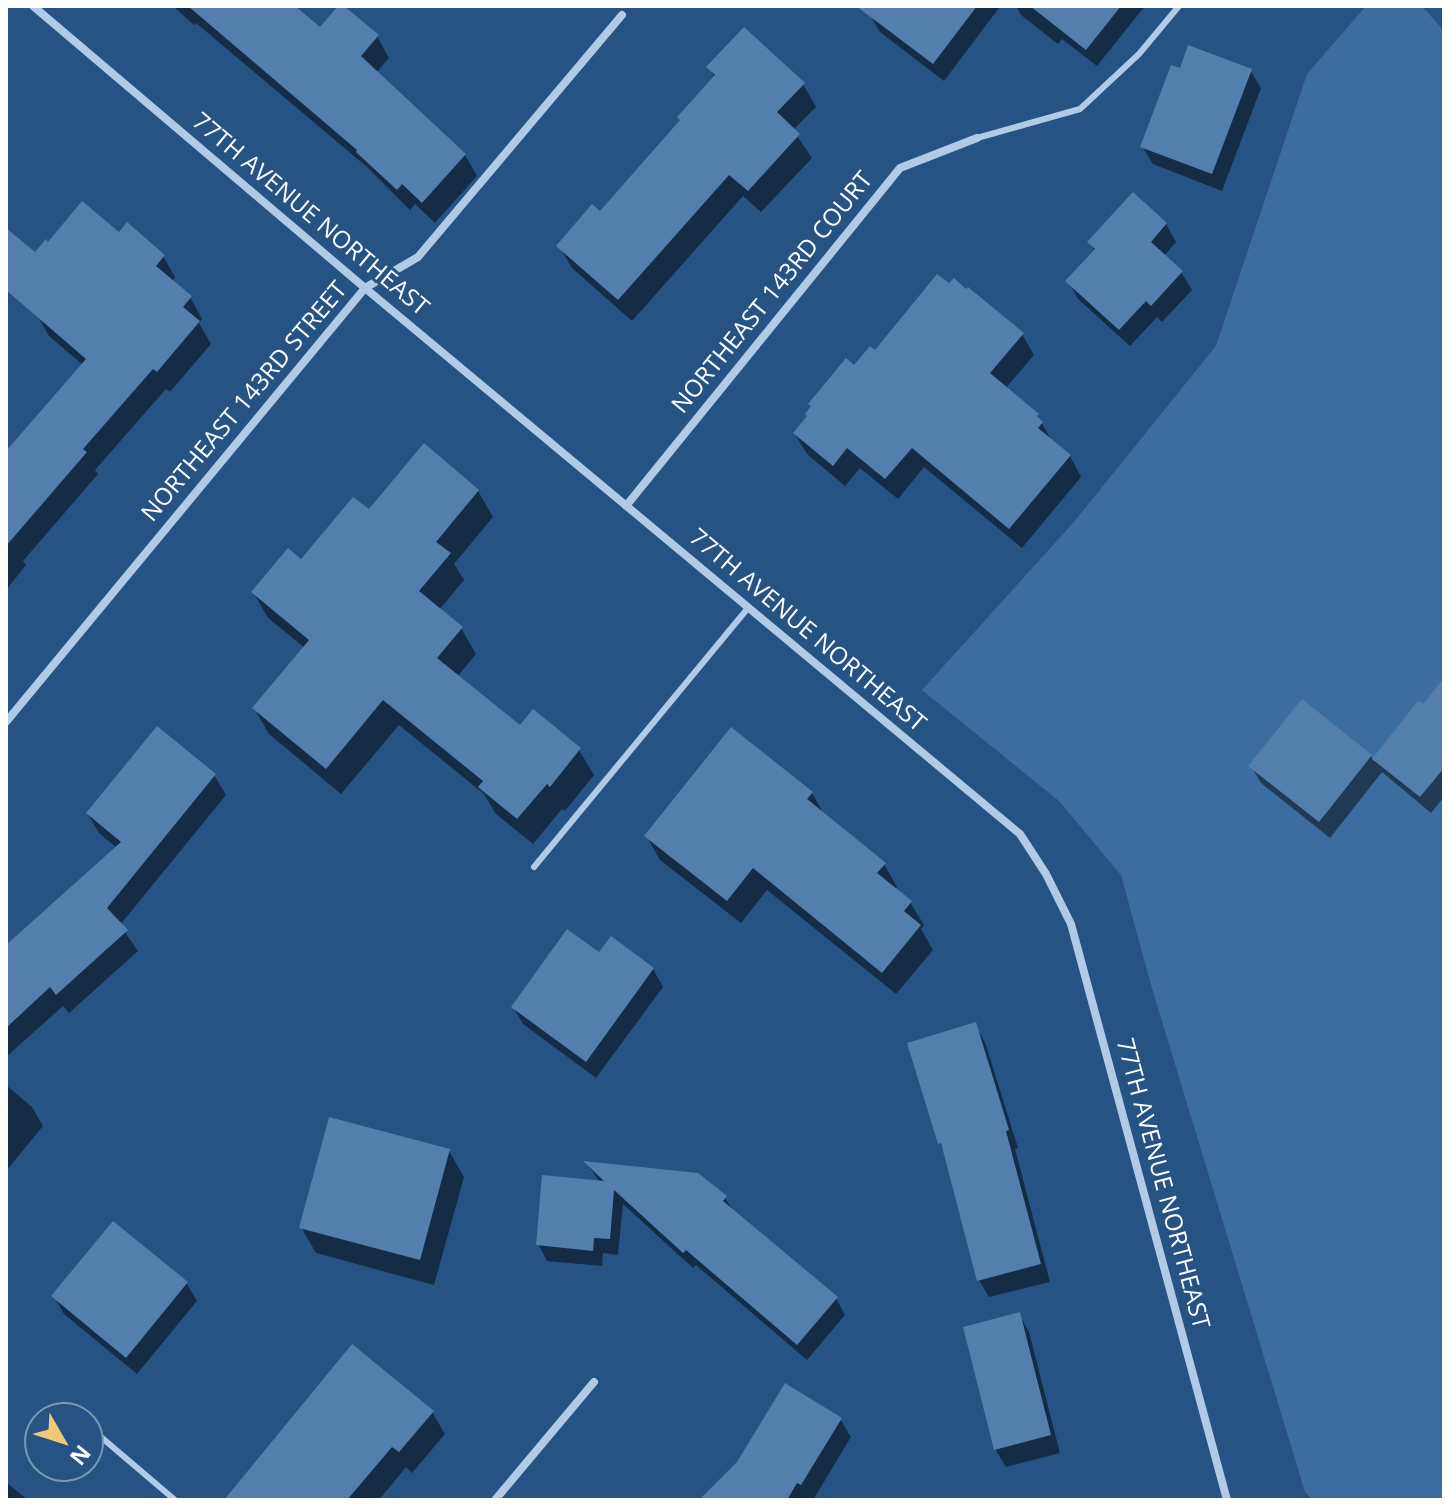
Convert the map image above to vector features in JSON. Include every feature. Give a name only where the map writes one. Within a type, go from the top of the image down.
[{"type":"street","name":"77TH AVENUE NORTHEAST","points":[[33,6],[365,288],[1020,834],[1046,874],[1071,924],[1227,1500]]},
{"type":"street","name":"NORTHEAST 143RD STREET","points":[[6,722],[365,288],[418,257],[622,15]]},
{"type":"street","name":"NORTHEAST 143RD COURT","points":[[626,506],[900,168],[977,138]]},
{"type":"street","points":[[495,1500],[594,1382]]},
{"type":"lane","points":[[977,138],[1080,109],[1139,54],[1179,6]]},
{"type":"lane","points":[[534,867],[748,608]]},
{"type":"lane","points":[[104,1440],[175,1500]]},
{"type":"shaded area","points":[[1366,6],[1422,6],[1444,31],[1444,1500],[1313,1500],[1305,1492],[1151,985],[1121,875],[1059,801],[922,690],[1073,523],[1216,346],[1307,74]]},
{"type":"building","points":[[188,6],[295,6],[320,27],[338,6],[344,6],[379,35],[361,56],[466,154],[422,203],[402,184],[397,190],[357,150]]},
{"type":"building","points":[[856,6],[977,6],[933,64]]},
{"type":"building","points":[[1030,6],[1121,6],[1086,50]]},
{"type":"building","points":[[744,27],[805,83],[777,112],[800,134],[748,191],[729,175],[618,300],[556,246],[592,204],[600,211],[680,120],[677,117],[715,75],[706,67]]},
{"type":"building","points":[[1188,45],[1252,69],[1212,174],[1140,147],[1171,65],[1180,68]]},
{"type":"building","points":[[1133,192],[1167,223],[1151,242],[1183,271],[1151,306],[1146,301],[1119,330],[1065,281],[1095,249],[1087,242]]},
{"type":"building","points":[[82,201],[119,232],[127,222],[165,255],[156,266],[192,296],[183,307],[200,321],[157,372],[153,369],[83,449],[87,452],[6,546],[6,451],[86,359],[6,290],[6,228],[35,252],[46,239],[48,242]]},
{"type":"building","points":[[937,274],[949,283],[954,278],[966,289],[968,287],[1024,333],[990,373],[1039,414],[1037,416],[1043,422],[1038,428],[1071,455],[1009,529],[912,448],[885,479],[847,448],[833,466],[793,433],[807,416],[805,414],[811,406],[808,404],[846,358],[854,365],[870,346],[875,350]]},
{"type":"building","points":[[424,443],[479,490],[436,542],[451,553],[419,591],[463,627],[437,658],[520,725],[533,709],[581,748],[550,787],[547,784],[517,819],[478,787],[483,781],[383,700],[326,769],[252,708],[309,640],[251,592],[288,548],[301,559],[353,497],[369,509]]},
{"type":"building","points":[[1444,678],[1444,768],[1420,797],[1372,759],[1418,701],[1423,704]]},
{"type":"building","points":[[1302,699],[1372,755],[1319,822],[1248,766]]},
{"type":"building","points":[[157,726],[216,774],[107,908],[128,930],[56,995],[50,987],[6,1028],[6,945],[121,842],[86,813]]},
{"type":"building","points":[[731,727],[813,792],[807,799],[886,863],[877,873],[912,901],[904,911],[921,925],[882,973],[753,868],[727,901],[644,836]]},
{"type":"building","points":[[567,929],[599,952],[611,936],[654,968],[586,1062],[511,1007]]},
{"type":"building","points":[[976,1022],[1009,1130],[1006,1131],[1041,1264],[977,1281],[941,1143],[938,1144],[907,1043]]},
{"type":"building","points":[[329,1117],[450,1149],[420,1260],[299,1228]]},
{"type":"building","points":[[583,1161],[698,1173],[727,1196],[723,1201],[838,1297],[797,1345],[686,1250],[683,1253],[614,1190],[610,1239],[594,1238],[593,1251],[536,1245],[542,1175],[604,1181]]},
{"type":"building","points":[[113,1221],[188,1282],[126,1358],[51,1296]]},
{"type":"building","points":[[1020,1312],[1051,1435],[994,1450],[963,1327]]},
{"type":"building","points":[[352,1344],[434,1411],[399,1452],[392,1447],[347,1500],[224,1500]]},
{"type":"building","points":[[785,1383],[842,1418],[801,1485],[797,1483],[787,1500],[699,1500],[737,1462]]}]
